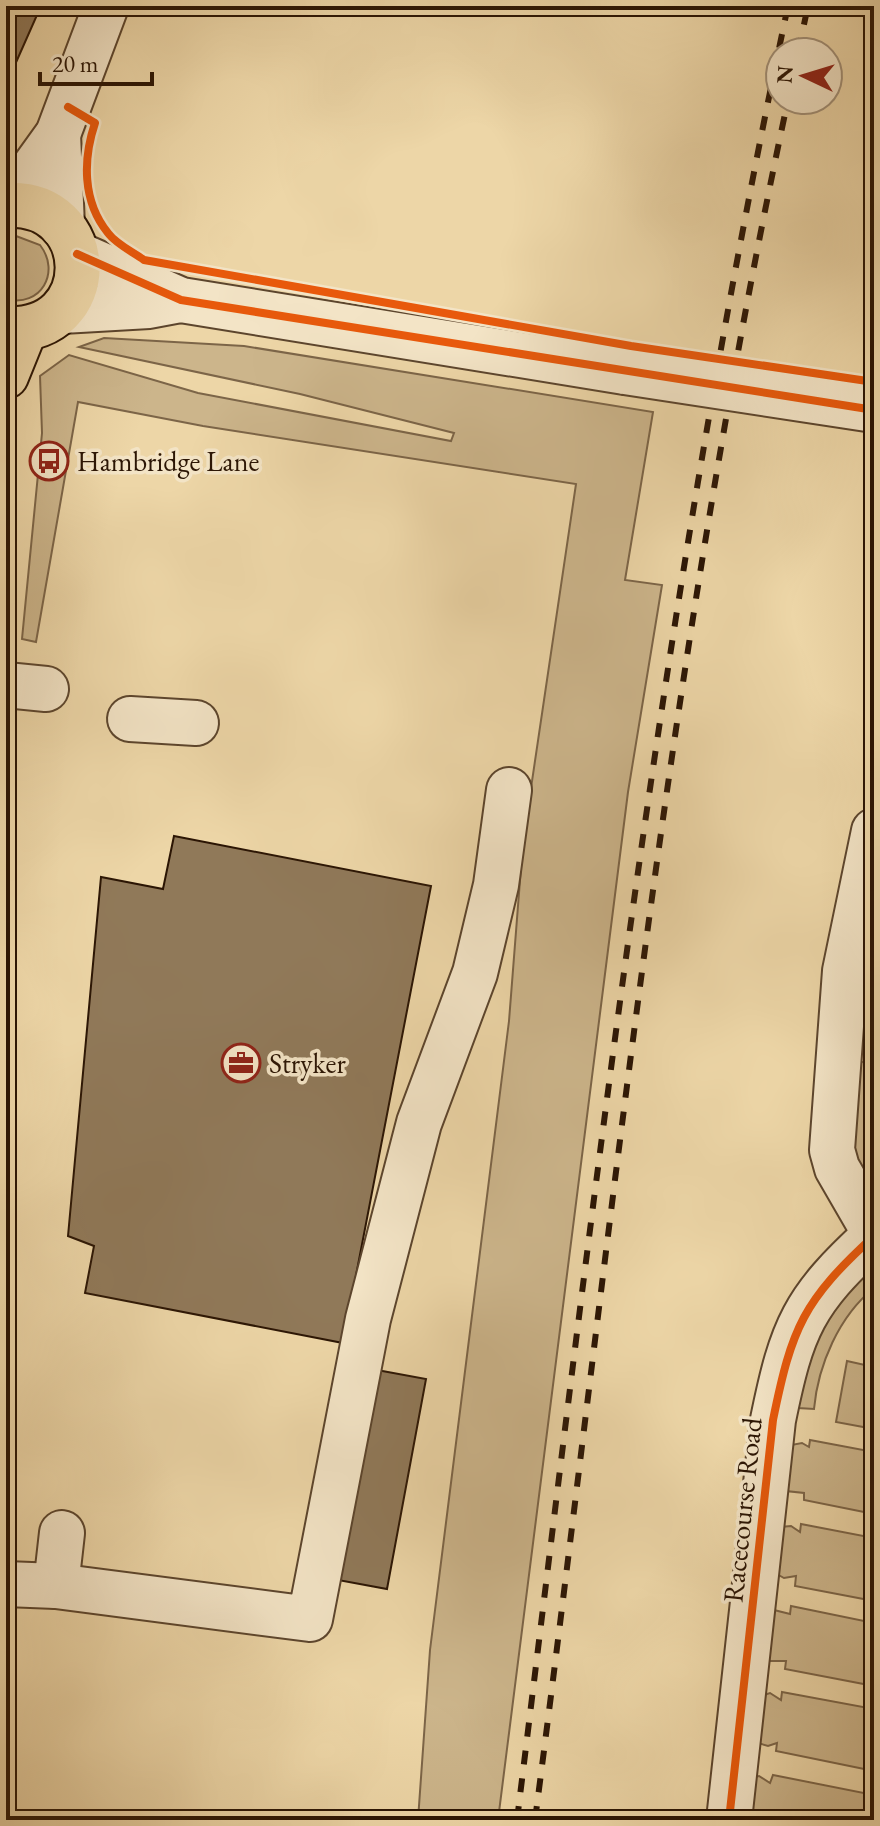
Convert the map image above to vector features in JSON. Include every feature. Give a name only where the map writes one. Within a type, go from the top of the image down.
[{"type":"main road","points":[[6,376],[31,323],[77,281],[70,240],[48,213],[36,208],[7,205]]},
{"type":"street","points":[[7,205],[58,134],[106,6]]},
{"type":"street","points":[[58,134],[70,240],[181,300],[874,410]]},
{"type":"street","points":[[31,323],[181,300]]},
{"type":"street","points":[[130,719],[196,723]]},
{"type":"street","points":[[6,1584],[56,1586],[310,1619],[368,1319],[419,1123],[475,973],[496,885],[509,790]]},
{"type":"street","points":[[874,831],[845,971],[832,1150],[837,1168],[874,1234]]},
{"type":"street","name":"Racecourse Road","points":[[729,1820],[773,1420],[782,1377],[798,1325],[815,1297],[874,1234]]},
{"type":"street","points":[[56,1586],[62,1533]]},
{"type":"shaded area","points":[[16,236],[40,245],[48,266],[48,276],[38,293],[18,300],[6,299],[6,238]]},
{"type":"shaded area","points":[[104,338],[244,346],[653,412],[625,580],[662,585],[628,792],[498,1820],[418,1820],[430,1650],[509,1021],[523,842],[576,484],[203,426],[78,402],[36,642],[22,639],[42,433],[40,376],[69,355],[198,393],[451,441],[454,433],[300,394],[79,347]]},
{"type":"shaded area","points":[[867,1061],[868,1085],[874,1086],[874,1180],[866,1167],[855,1172],[847,1150],[858,1063]]},
{"type":"shaded area","points":[[874,1259],[874,1288],[850,1313],[832,1342],[820,1375],[814,1409],[798,1408],[808,1340]]},
{"type":"shaded area","points":[[847,1361],[874,1367],[874,1429],[836,1422]]},
{"type":"shaded area","points":[[810,1440],[874,1452],[874,1514],[804,1500],[804,1493],[786,1491],[791,1445],[802,1443],[809,1447]]},
{"type":"shaded area","points":[[801,1524],[874,1538],[874,1601],[795,1586],[796,1576],[784,1578],[775,1573],[780,1527],[791,1526],[800,1532]]},
{"type":"shaded area","points":[[791,1606],[874,1623],[874,1686],[785,1669],[786,1661],[769,1661],[765,1657],[774,1610],[790,1614]]},
{"type":"shaded area","points":[[782,1692],[874,1709],[874,1771],[776,1751],[777,1743],[768,1746],[758,1743],[761,1696],[770,1693],[781,1700]]},
{"type":"shaded area","points":[[773,1775],[874,1795],[874,1820],[752,1820],[754,1777],[759,1776],[770,1783]]},
{"type":"building","points":[[6,6],[41,6],[6,85]]},
{"type":"building","name":"Stryker","points":[[174,836],[431,886],[343,1343],[85,1293],[94,1246],[68,1236],[101,877],[163,889]]},
{"type":"building","points":[[377,1370],[426,1379],[387,1589],[338,1580]]},
{"type":"railway","points":[[517,1820],[602,1137],[666,683],[702,457],[788,6]]},
{"type":"railway","points":[[801,36],[808,6]]},
{"type":"railway","points":[[535,1820],[616,1173],[674,742],[745,313],[785,116]]},
{"type":"cycle path","points":[[68,107],[95,123],[88,151],[87,180],[99,221],[115,241],[144,260],[631,346],[874,382]]},
{"type":"cycle path","points":[[77,254],[181,300],[874,410]]},
{"type":"cycle path","points":[[729,1820],[773,1420],[780,1388],[795,1338],[816,1298],[874,1236]]},
{"type":"place","name":"Hambridge Lane","points":[[49,461]]},
{"type":"place","name":"Stryker","points":[[241,1063]]}]
